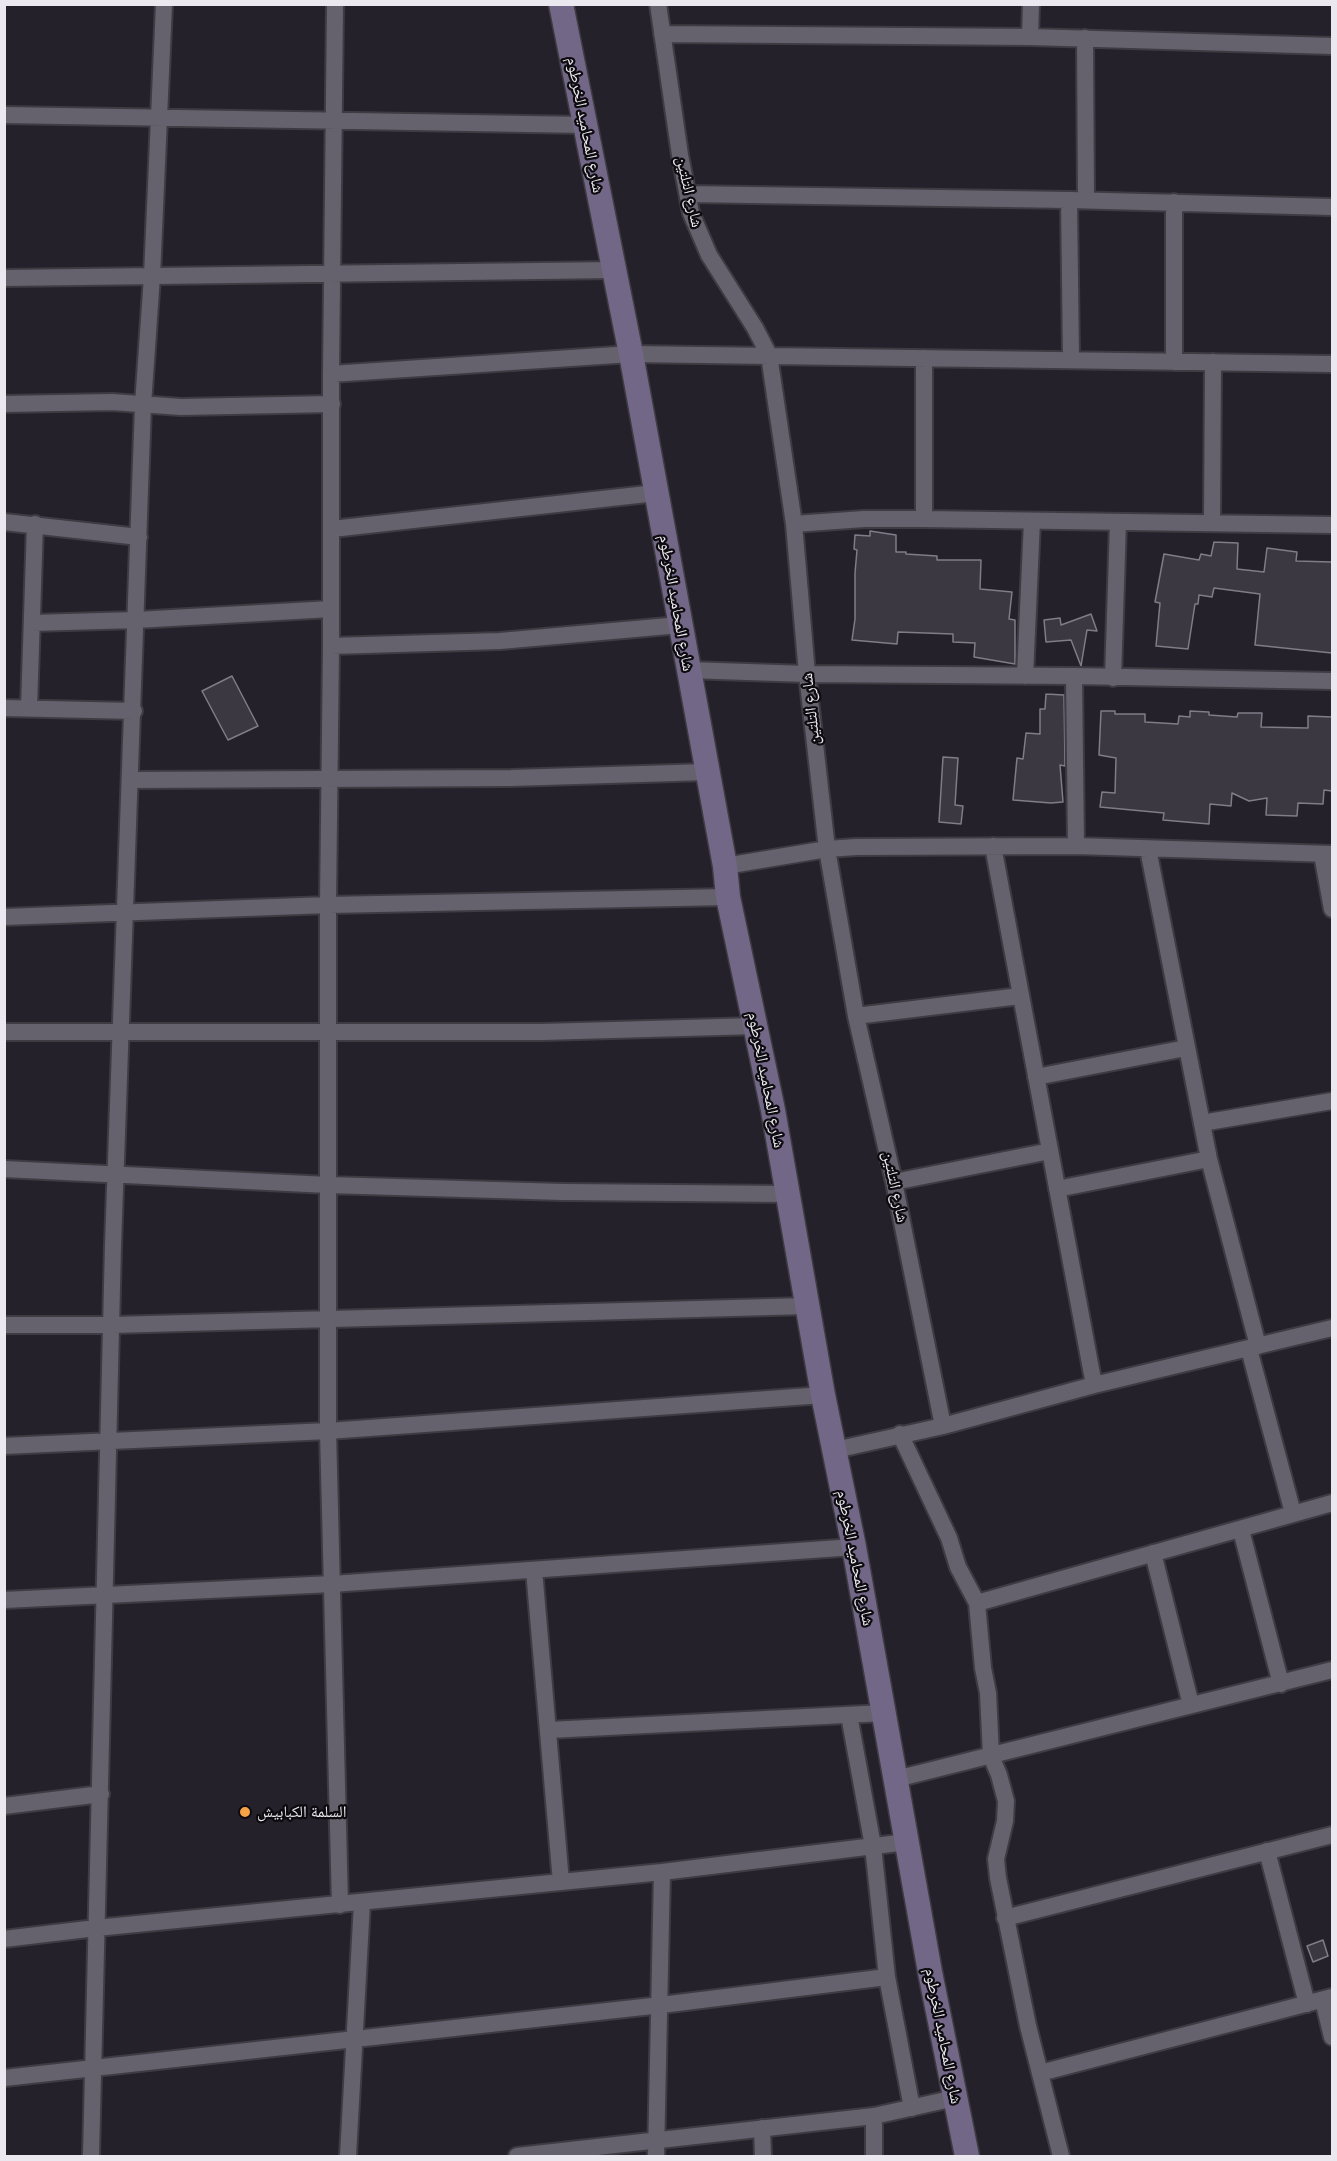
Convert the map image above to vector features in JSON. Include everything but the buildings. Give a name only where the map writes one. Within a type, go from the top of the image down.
[{"type":"street","points":[[90,2157],[116,1174],[143,405],[152,276],[164,4]]},
{"type":"street","points":[[335,4],[332,646],[328,905],[328,1431],[340,1905]]},
{"type":"street","name":"شارع المحاميد الخرطوم","points":[[561,4],[631,354],[725,866],[728,897],[756,1026],[823,1395],[854,1547],[930,1972],[967,2157]]},
{"type":"street","name":"شارع التلتين","points":[[658,4],[680,155],[691,213],[709,255],[769,355],[794,524],[807,674],[827,849],[856,1016],[894,1182],[943,1426]]},
{"type":"street","points":[[1030,37],[1031,4]]},
{"type":"street","points":[[662,34],[1030,37],[1332,46]]},
{"type":"street","points":[[1085,38],[1086,200]]},
{"type":"street","points":[[4,115],[585,125]]},
{"type":"street","points":[[688,194],[1086,200],[1332,207]]},
{"type":"street","points":[[1069,200],[1071,359]]},
{"type":"street","points":[[1174,202],[1174,362]]},
{"type":"street","points":[[4,278],[615,270]]},
{"type":"street","points":[[332,374],[631,354],[1332,364]]},
{"type":"street","points":[[924,358],[924,519]]},
{"type":"street","points":[[1212,523],[1213,362]]},
{"type":"street","points":[[4,404],[111,402],[143,405],[332,404]]},
{"type":"street","points":[[332,529],[656,493]]},
{"type":"street","points":[[794,524],[864,519],[924,519],[1332,525]]},
{"type":"street","points":[[1025,676],[1032,521]]},
{"type":"street","points":[[4,522],[139,537]]},
{"type":"street","points":[[1113,678],[1118,522]]},
{"type":"street","points":[[28,708],[35,524]]},
{"type":"street","points":[[32,623],[136,620],[332,609]]},
{"type":"street","points":[[332,646],[500,641],[680,625]]},
{"type":"street","points":[[688,670],[807,674],[1332,681]]},
{"type":"street","points":[[1074,676],[1076,846]]},
{"type":"street","points":[[4,708],[134,711]]},
{"type":"street","points":[[130,780],[512,778],[707,772]]},
{"type":"street","points":[[993,846],[1094,1385]]},
{"type":"street","points":[[725,866],[827,849],[855,847],[1076,846],[1327,854],[1332,909]]},
{"type":"street","points":[[1148,849],[1209,1160],[1293,1513]]},
{"type":"street","points":[[4,917],[328,905],[728,897]]},
{"type":"street","points":[[856,1016],[1020,996]]},
{"type":"street","points":[[4,1032],[328,1034],[542,1032],[756,1026]]},
{"type":"street","points":[[1036,1077],[1186,1048]]},
{"type":"street","points":[[1202,1123],[1332,1101]]},
{"type":"street","points":[[894,1182],[1050,1150]]},
{"type":"street","points":[[1057,1189],[1209,1160]]},
{"type":"street","points":[[4,1169],[328,1185],[563,1192],[787,1194]]},
{"type":"street","points":[[4,1325],[112,1325],[807,1306]]},
{"type":"street","points":[[835,1450],[943,1426],[1094,1385],[1332,1328]]},
{"type":"street","points":[[4,1446],[328,1431],[823,1395]]},
{"type":"street","points":[[900,1434],[949,1538],[958,1567],[977,1603],[983,1668],[988,1694],[991,1756],[1006,1801],[1005,1821],[996,1859],[1005,1918],[1061,2157]]},
{"type":"street","points":[[977,1603],[1332,1503]]},
{"type":"street","points":[[1241,1530],[1281,1684]]},
{"type":"street","points":[[4,1600],[332,1584],[854,1547]]},
{"type":"street","points":[[1153,1553],[1191,1705]]},
{"type":"street","points":[[534,1570],[561,1882]]},
{"type":"street","points":[[896,1779],[1332,1670]]},
{"type":"street","points":[[549,1730],[884,1713]]},
{"type":"street","points":[[849,1714],[873,1846],[886,1977],[912,2108]]},
{"type":"street","points":[[4,1806],[101,1794]]},
{"type":"street","points":[[1005,1918],[1332,1835]]},
{"type":"street","points":[[4,1939],[662,1872],[907,1842]]},
{"type":"street","points":[[1267,1851],[1321,2000],[1332,2037]]},
{"type":"street","points":[[656,2148],[661,2005],[662,1872]]},
{"type":"street","points":[[348,2157],[362,1903]]},
{"type":"street","points":[[4,2078],[661,2005],[886,1977]]},
{"type":"street","points":[[1040,2073],[1321,2000]]},
{"type":"street","points":[[517,2157],[656,2148],[762,2128],[874,2116],[955,2098]]},
{"type":"street","points":[[874,2116],[874,2157]]},
{"type":"street","points":[[762,2128],[763,2157]]},
{"type":"place","name":"السلمة الكبابيش","points":[[245,1812]]}]
